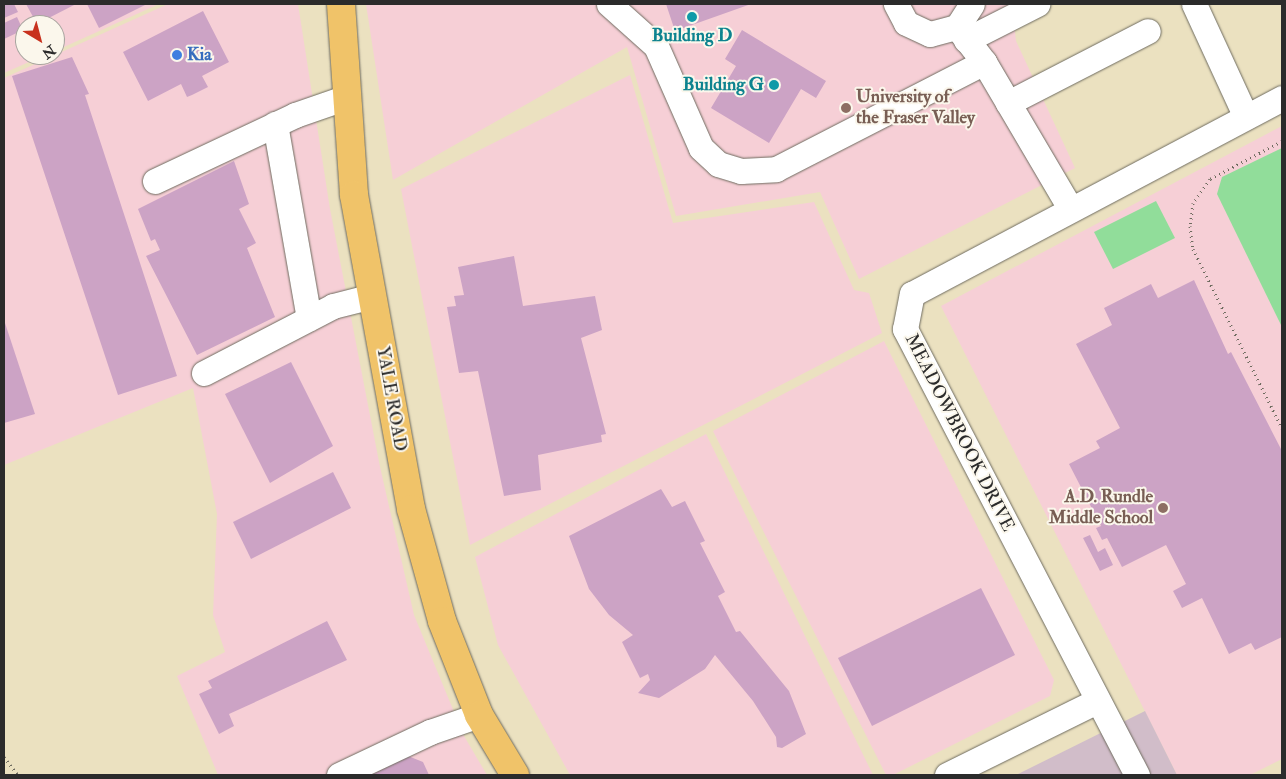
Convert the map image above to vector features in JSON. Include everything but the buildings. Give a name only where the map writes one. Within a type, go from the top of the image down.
[{"type":"main road","name":"YALE ROAD","points":[[341,4],[354,195],[424,562],[442,621],[479,715],[514,775]]},
{"type":"street","points":[[610,4],[656,46],[701,148],[718,164],[741,170],[776,169],[984,62]]},
{"type":"street","points":[[896,4],[906,23],[917,30],[930,34],[961,33],[1037,4]]},
{"type":"street","points":[[961,33],[972,4]]},
{"type":"street","points":[[1194,4],[1246,117]]},
{"type":"street","points":[[1008,102],[1148,31]]},
{"type":"street","points":[[961,33],[984,62],[1070,208]]},
{"type":"street","points":[[155,180],[275,124],[347,97]]},
{"type":"street","name":"MEADOWBROOK DRIVE","points":[[1097,701],[905,329],[912,294],[1070,208],[1282,98]]},
{"type":"street","points":[[275,124],[309,318]]},
{"type":"street","points":[[204,373],[333,306],[372,296]]},
{"type":"street","points":[[947,775],[1097,701],[1137,775]]},
{"type":"street","points":[[339,775],[430,732],[479,715]]},
{"type":"path","points":[[1282,141],[1210,179],[1193,203],[1190,226],[1193,249],[1282,428]]},
{"type":"path","points":[[4,757],[18,775]]},
{"type":"shaded area","points":[[4,4],[159,4],[65,46],[65,15],[15,15],[15,65],[22,65],[4,73]]},
{"type":"shaded area","points":[[168,4],[298,4],[330,209],[380,467],[414,615],[464,736],[487,775],[218,775],[177,676],[225,652],[213,615],[217,514],[193,388],[4,465],[4,78],[33,65],[65,65],[65,50]]},
{"type":"shaded area","name":"University of the Fraser Valley","points":[[366,4],[1012,4],[1016,41],[1075,168],[859,279],[820,192],[676,216],[627,47],[393,180]]},
{"type":"shaded area","points":[[630,75],[673,223],[814,202],[854,290],[869,293],[882,333],[470,545],[401,189]]},
{"type":"shaded area","name":"A.D. Rundle Middle School","points":[[1282,126],[1282,759],[1250,775],[1177,775],[941,306]]},
{"type":"shaded area","points":[[884,341],[1054,680],[1050,696],[893,775],[886,775],[713,431]]},
{"type":"shaded area","points":[[706,434],[873,775],[570,775],[498,645],[475,557]]},
{"type":"shaded area","points":[[1145,711],[1177,775],[1016,775]]},
{"type":"green space","points":[[1282,148],[1282,327],[1217,194],[1222,177]]},
{"type":"green space","points":[[1156,201],[1175,238],[1113,269],[1094,232]]},
{"type":"place","name":"Building D","points":[[692,17]]},
{"type":"place","name":"Kia","points":[[177,55]]},
{"type":"place","name":"Building G","points":[[774,85]]},
{"type":"place","name":"University of the Fraser Valley","points":[[846,108]]},
{"type":"place","name":"A.D. Rundle Middle School","points":[[1163,508]]}]
